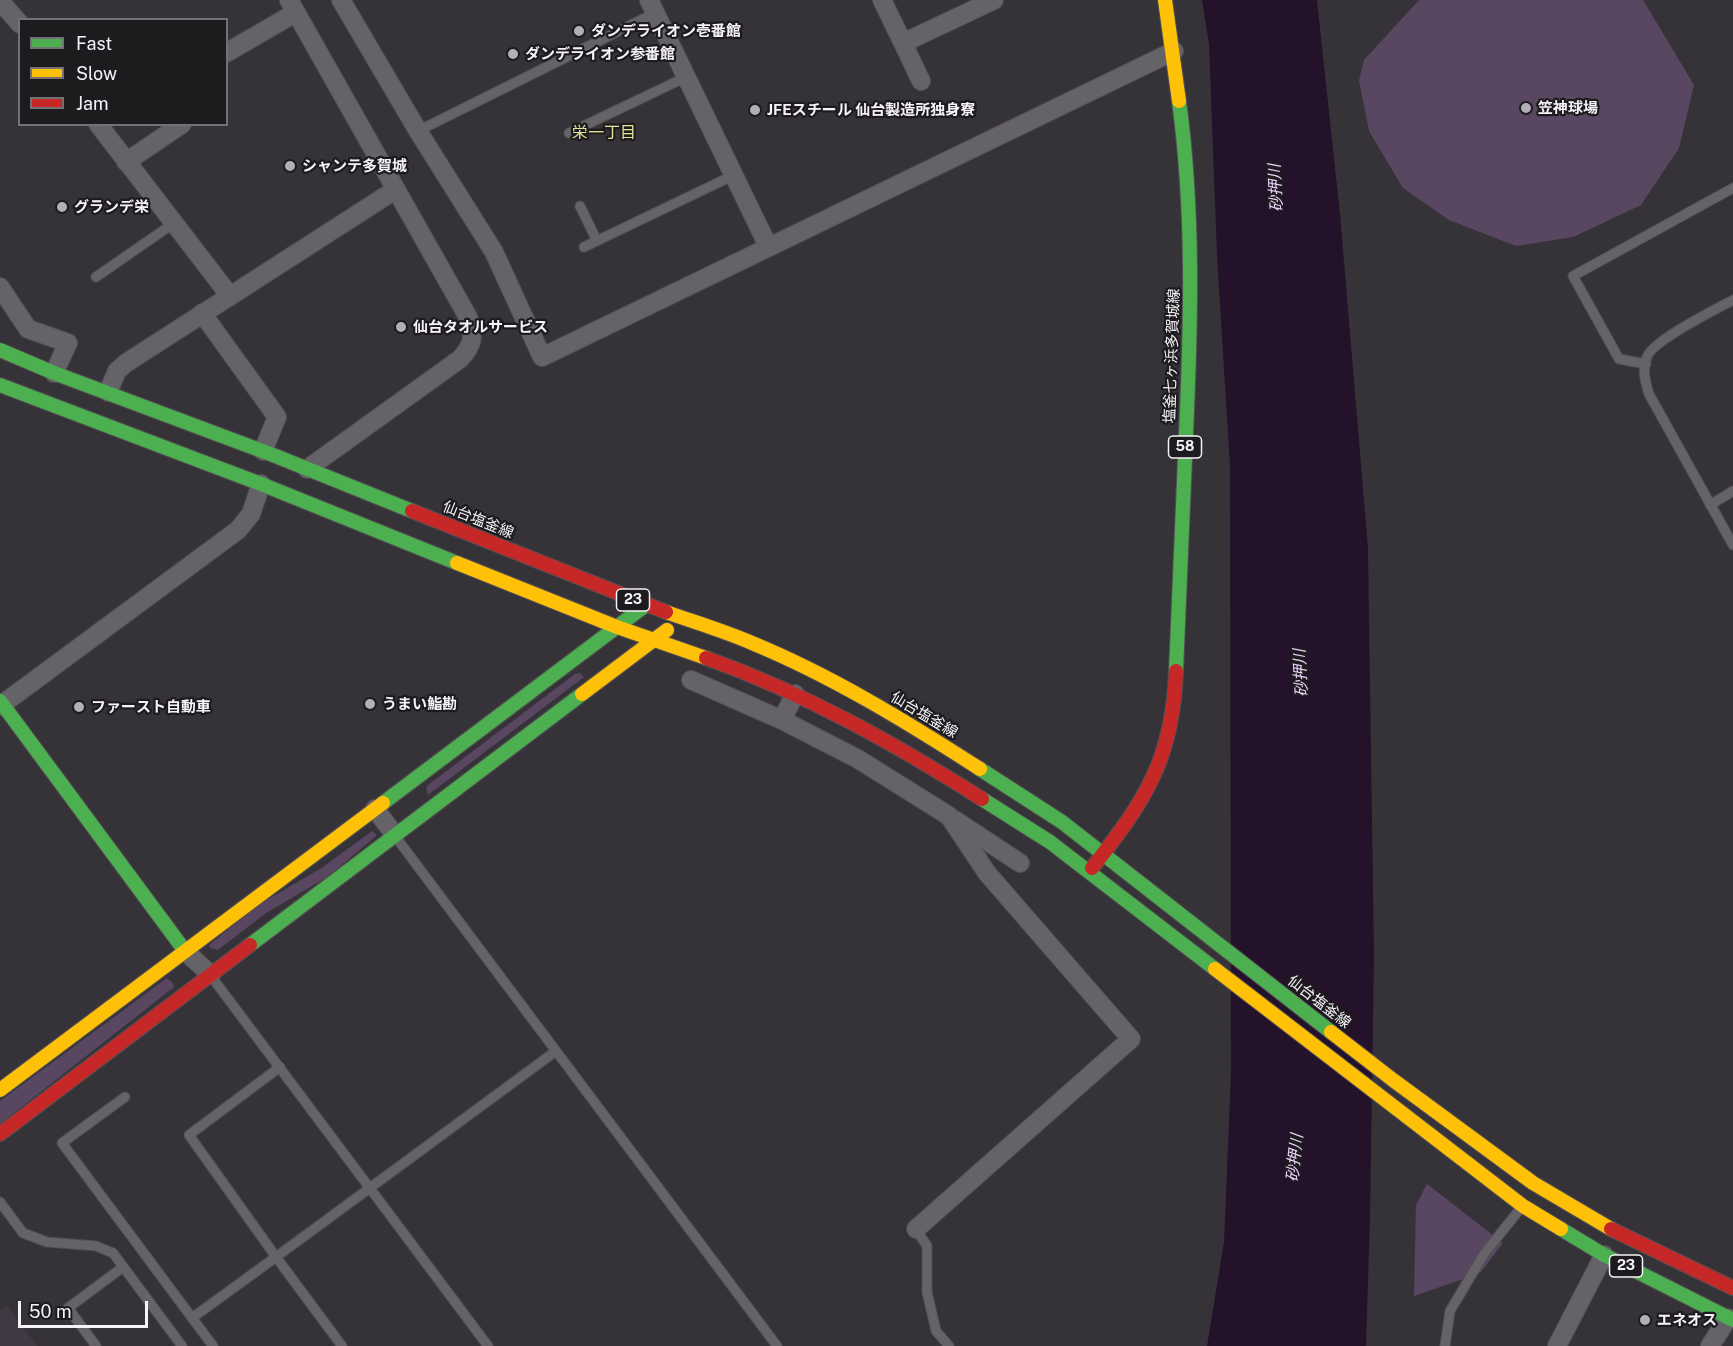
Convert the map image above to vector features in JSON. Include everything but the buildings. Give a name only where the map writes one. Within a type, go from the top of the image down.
[{"type":"main road","name":"塩釜七ヶ浜多賀城線","points":[[1089,872],[1147,792],[1161,760],[1171,727],[1176,681],[1190,342],[1191,240],[1185,146],[1166,0]]},
{"type":"main road","name":"仙台塩釜線","points":[[0,350],[54,373],[263,451],[646,605],[752,643],[834,683],[913,726],[1062,822],[1103,853],[1392,1080],[1604,1256],[1731,1319]]},
{"type":"main road","name":"仙台塩釜線","points":[[0,385],[261,484],[617,627],[754,675],[795,694],[913,756],[1050,842],[1393,1108],[1528,1195],[1610,1229],[1733,1288]]},
{"type":"main road","points":[[0,1090],[646,605]]},
{"type":"main road","points":[[0,1134],[653,639],[684,618]]},
{"type":"main road","points":[[1,704],[185,951]]},
{"type":"street","points":[[341,0],[418,131],[494,252],[542,357],[1174,51]]},
{"type":"street","points":[[882,0],[921,81]]},
{"type":"street","points":[[0,1],[18,22]]},
{"type":"street","points":[[903,43],[990,1]]},
{"type":"street","points":[[228,52],[292,6],[468,317],[472,333],[470,348],[460,359],[307,469]]},
{"type":"street","points":[[652,6],[768,246]]},
{"type":"street","points":[[99,126],[230,296]]},
{"type":"street","points":[[126,162],[179,126]]},
{"type":"street","points":[[108,392],[117,371],[126,363],[395,190]]},
{"type":"street","points":[[0,287],[28,329],[68,343],[54,373]]},
{"type":"street","points":[[202,313],[278,417],[263,451]]},
{"type":"street","points":[[1,704],[238,530],[251,514],[261,484]]},
{"type":"street","points":[[691,680],[783,720],[858,759],[1020,863]]},
{"type":"street","points":[[783,720],[795,694]]},
{"type":"street","points":[[375,809],[394,835]]},
{"type":"street","points":[[916,1229],[1131,1039],[987,873],[949,816]]},
{"type":"street","points":[[185,951],[211,975]]},
{"type":"street","points":[[1557,1346],[1604,1256]]},
{"type":"street","points":[[1710,1346],[1731,1319]]},
{"type":"lane","points":[[418,131],[652,6]]},
{"type":"lane","points":[[569,133],[686,77]]},
{"type":"lane","points":[[584,247],[734,175]]},
{"type":"lane","points":[[1646,364],[1618,359],[1573,276],[1733,188]]},
{"type":"lane","points":[[580,206],[597,241]]},
{"type":"lane","points":[[96,277],[174,223]]},
{"type":"lane","points":[[1733,300],[1662,340],[1647,354],[1644,376],[1648,394],[1733,545]]},
{"type":"lane","points":[[1710,504],[1733,491]]},
{"type":"lane","points":[[394,835],[777,1346]]},
{"type":"lane","points":[[211,975],[488,1346]]},
{"type":"lane","points":[[192,1318],[556,1051]]},
{"type":"lane","points":[[280,1067],[189,1135],[342,1346]]},
{"type":"lane","points":[[125,1097],[62,1143],[213,1346]]},
{"type":"lane","points":[[1445,1346],[1450,1311],[1484,1254],[1528,1195]]},
{"type":"lane","points":[[0,1202],[23,1233],[47,1242],[96,1246],[112,1253],[183,1346]]},
{"type":"lane","points":[[916,1229],[927,1246],[927,1292],[936,1331],[949,1346]]},
{"type":"lane","points":[[96,1346],[68,1308],[123,1267]]},
{"type":"shaded area","name":"笠神球場","points":[[1419,0],[1643,0],[1694,85],[1679,148],[1641,205],[1573,237],[1516,246],[1449,220],[1403,188],[1369,131],[1359,80],[1364,60]]},
{"type":"shaded area","points":[[580,673],[584,677],[428,795],[426,788],[428,785],[575,674]]},
{"type":"shaded area","points":[[372,831],[377,835],[329,876],[266,913],[218,950],[210,948],[209,945],[260,904],[323,867]]},
{"type":"shaded area","points":[[167,978],[174,987],[0,1124],[0,1101]]},
{"type":"shaded area","points":[[1427,1184],[1503,1243],[1480,1273],[1414,1296],[1416,1205]]},
{"type":"shaded area","points":[[6,1305],[37,1346],[0,1346],[0,1310]]},
{"type":"water","name":"砂押川","points":[[1202,0],[1317,0],[1340,214],[1368,549],[1374,955],[1366,1346],[1207,1346],[1224,1242],[1231,1073],[1230,466],[1217,257],[1209,44]]},
{"type":"traffic: fast","points":[[1176,671],[1190,309],[1187,184],[1179,101]]},
{"type":"traffic: fast","points":[[0,350],[412,511]]},
{"type":"traffic: fast","points":[[0,385],[261,484],[457,563]]},
{"type":"traffic: fast","points":[[383,803],[646,605]]},
{"type":"traffic: fast","points":[[250,945],[582,694]]},
{"type":"traffic: fast","points":[[0,701],[185,951]]},
{"type":"traffic: fast","points":[[980,769],[1062,822],[1331,1032]]},
{"type":"traffic: fast","points":[[982,799],[1050,842],[1215,969]]},
{"type":"traffic: fast","points":[[1561,1229],[1604,1255],[1733,1320]]},
{"type":"traffic: slow","points":[[1165,0],[1179,101]]},
{"type":"traffic: slow","points":[[457,563],[617,627],[706,658]]},
{"type":"traffic: slow","points":[[666,612],[741,639],[811,670],[897,717],[980,769]]},
{"type":"traffic: slow","points":[[582,694],[667,630]]},
{"type":"traffic: slow","points":[[0,1090],[383,803]]},
{"type":"traffic: slow","points":[[1215,969],[1523,1206],[1561,1229]]},
{"type":"traffic: slow","points":[[1331,1032],[1533,1183],[1611,1229]]},
{"type":"traffic: jam","points":[[412,511],[666,612]]},
{"type":"traffic: jam","points":[[706,658],[813,703],[916,758],[982,799]]},
{"type":"traffic: jam","points":[[1092,868],[1127,821],[1153,777],[1169,729],[1176,671]]},
{"type":"traffic: jam","points":[[0,1134],[250,945]]},
{"type":"traffic: jam","points":[[1611,1229],[1733,1288]]},
{"type":"place","name":"ダンデライオン壱番館","points":[[579,31]]},
{"type":"place","name":"ダンデライオン参番館","points":[[513,54]]},
{"type":"place","name":"笠神球場","points":[[1526,108]]},
{"type":"place","name":"JFEスチール 仙台製造所独身寮","points":[[755,110]]},
{"type":"place","name":"シャンテ多賀城","points":[[290,166]]},
{"type":"place","name":"グランデ栄","points":[[62,207]]},
{"type":"place","name":"仙台タオルサービス","points":[[401,327]]},
{"type":"place","name":"うまい鮨勘","points":[[370,704]]},
{"type":"place","name":"ファースト自動車","points":[[79,707]]},
{"type":"place","name":"エネオス","points":[[1645,1320]]},
{"type":"district","name":"栄一丁目","points":[[604,133]]}]
